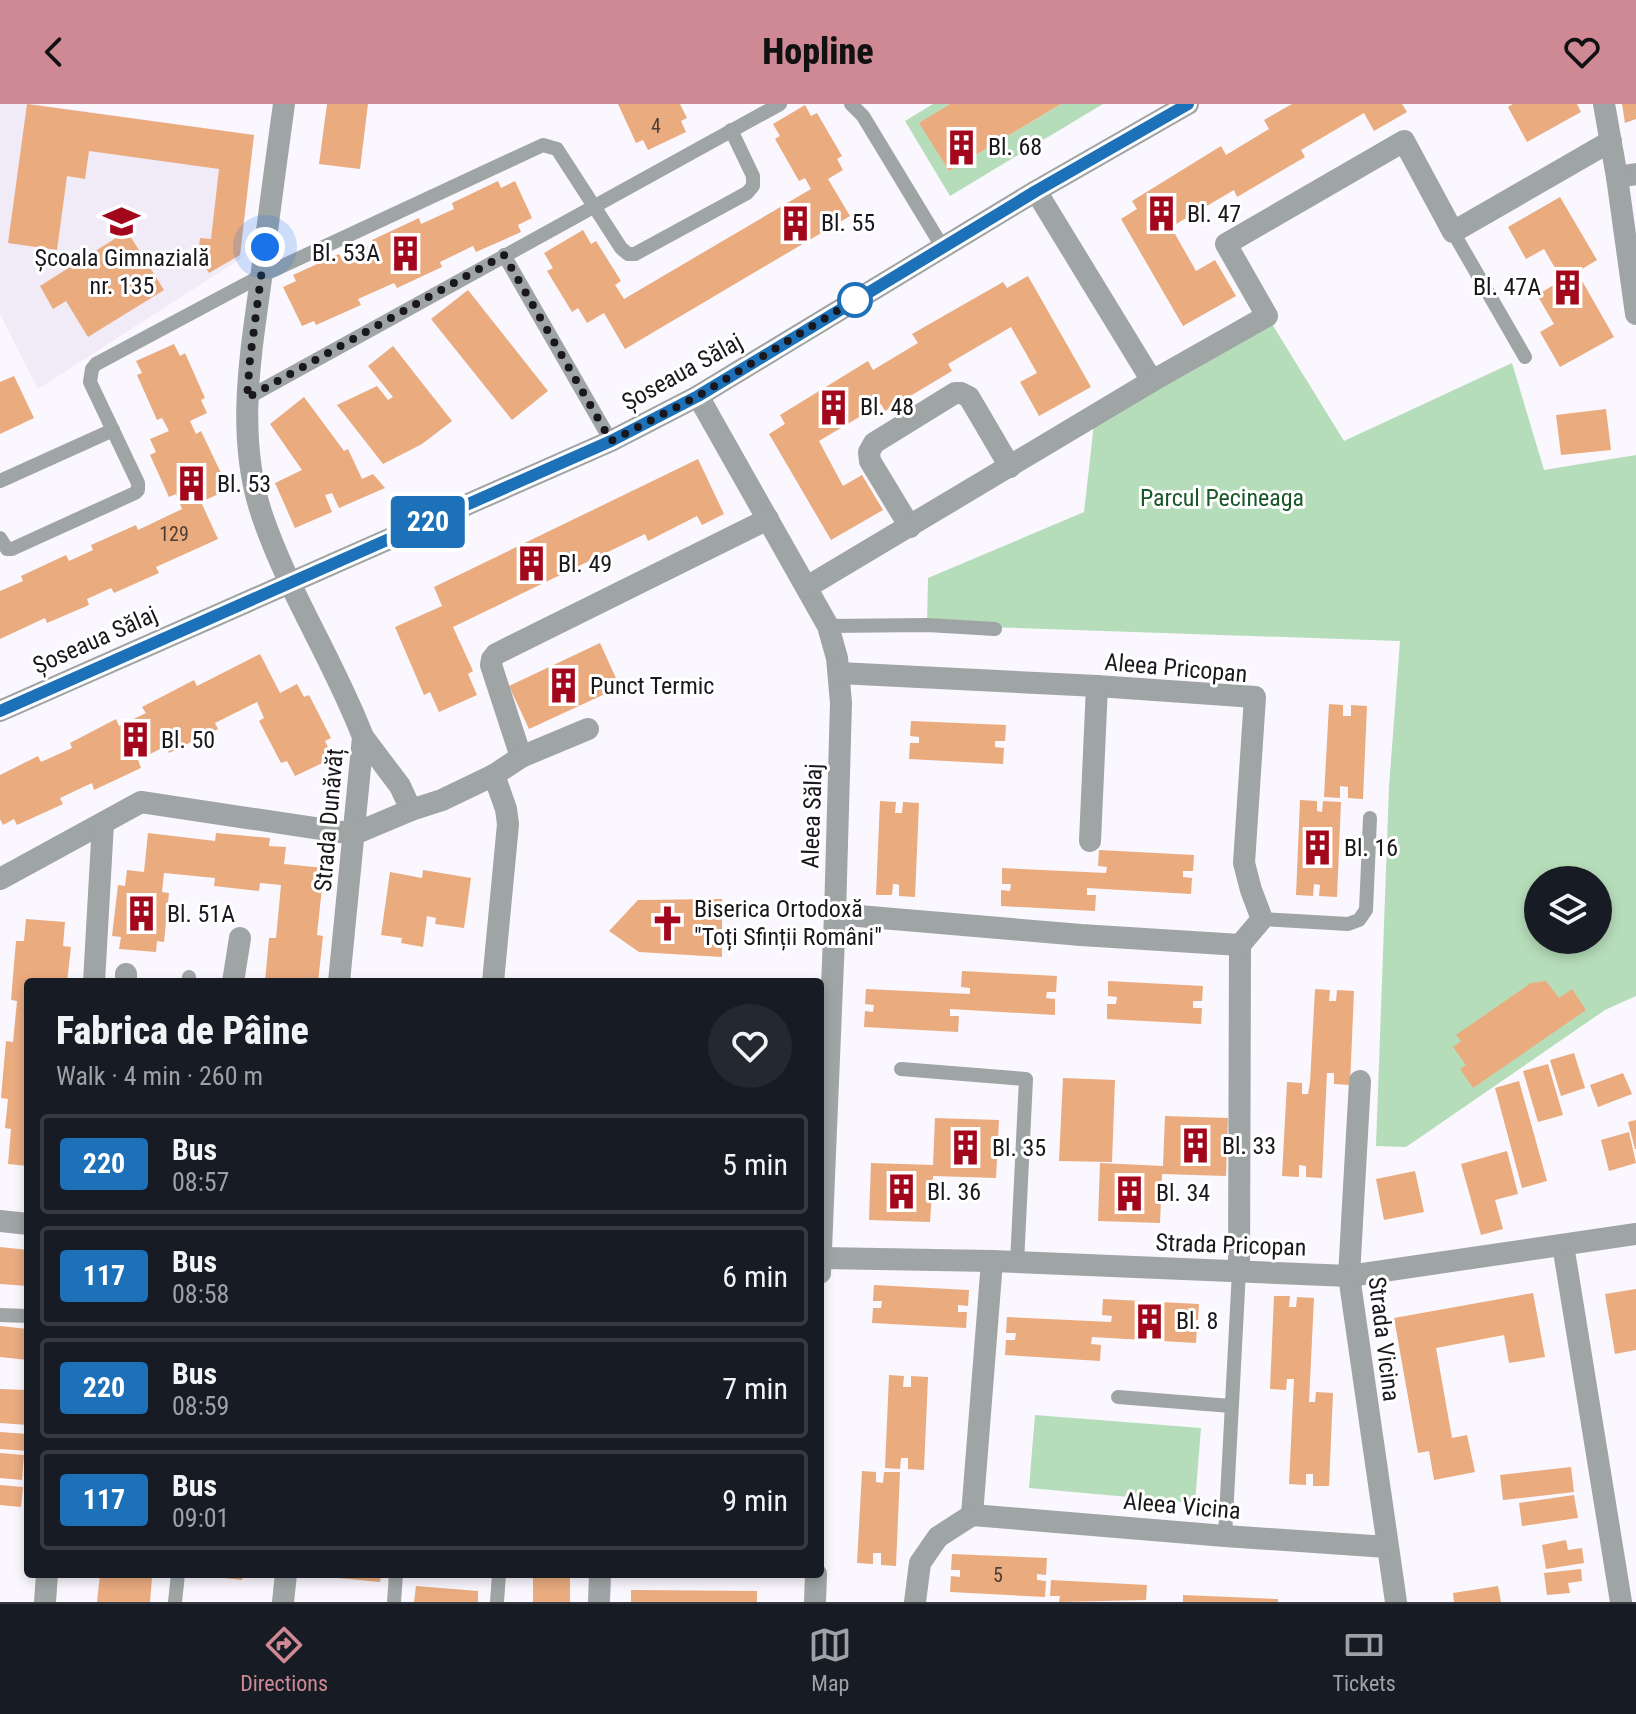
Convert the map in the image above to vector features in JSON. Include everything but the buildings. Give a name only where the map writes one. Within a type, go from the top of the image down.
[{"type":"street","name":"Strada Dunăvăț","points":[[283,104],[250,359],[246,437],[262,515],[352,707],[363,737],[339,978]]},
{"type":"street","name":"Șoseaua Sălaj","points":[[0,711],[611,441],[698,396],[1036,191],[1188,104]]},
{"type":"street","points":[[1604,104],[1611,141],[1626,176],[1636,314]]},
{"type":"street","points":[[807,587],[1267,316],[1226,244],[1404,141],[1453,232],[1611,141]]},
{"type":"street","points":[[1036,191],[1152,381]]},
{"type":"street","points":[[910,527],[870,461],[869,452],[874,443],[955,393],[969,397],[1010,467]]},
{"type":"street","name":"Aleea Sălaj","points":[[698,396],[828,626],[839,673],[841,703],[835,914],[824,1191]]},
{"type":"street","points":[[521,757],[491,665],[496,654],[768,519]]},
{"type":"street","name":"Aleea Pricopan","points":[[839,673],[1255,697],[1244,863],[1262,919]]},
{"type":"street","points":[[1090,841],[1097,686]]},
{"type":"street","points":[[0,879],[141,802],[354,834],[442,800],[494,775],[521,757],[588,729]]},
{"type":"street","points":[[363,737],[400,786],[411,810]]},
{"type":"street","points":[[493,978],[508,824],[494,775]]},
{"type":"street","points":[[94,978],[103,823]]},
{"type":"street","points":[[835,914],[1240,945]]},
{"type":"street","points":[[1239,1271],[1240,945],[1262,919]]},
{"type":"street","points":[[234,978],[240,938]]},
{"type":"street","name":"Strada Vicina","points":[[1360,1081],[1349,1276],[1396,1602]]},
{"type":"street","points":[[0,1221],[24,1224]]},
{"type":"street","name":"Strada Pricopan","points":[[824,1266],[992,1261],[1349,1276],[1636,1234]]},
{"type":"street","points":[[1563,1245],[1621,1602]]},
{"type":"street","points":[[915,1602],[920,1563],[938,1537],[972,1515],[992,1261]]},
{"type":"street","name":"Aleea Vicina","points":[[972,1515],[1387,1547]]},
{"type":"street","points":[[45,1602],[47,1578]]},
{"type":"street","points":[[283,1602],[286,1578]]},
{"type":"street","points":[[599,1602],[600,1578]]},
{"type":"street","points":[[815,1602],[816,1578]]},
{"type":"lane","points":[[247,398],[780,104]]},
{"type":"lane","points":[[851,104],[863,116],[943,248]]},
{"type":"lane","points":[[0,538],[7,549],[12,549],[138,490],[138,483],[90,382],[96,364],[261,276],[543,145],[557,149],[621,248],[628,254],[635,254],[747,193],[753,186],[753,176],[731,130]]},
{"type":"lane","points":[[1453,232],[1525,357]]},
{"type":"lane","points":[[504,255],[611,441]]},
{"type":"lane","points":[[0,481],[113,430]]},
{"type":"lane","points":[[828,626],[927,625],[995,629]]},
{"type":"lane","points":[[1262,919],[1348,924],[1359,920],[1366,910],[1370,818]]},
{"type":"lane","points":[[901,1069],[1026,1079],[1017,1263]]},
{"type":"lane","points":[[1225,1536],[1239,1271]]},
{"type":"lane","points":[[0,1315],[24,1316]]},
{"type":"lane","points":[[1118,1397],[1231,1406]]},
{"type":"lane","points":[[175,1602],[178,1578]]},
{"type":"lane","points":[[394,1602],[396,1578]]},
{"type":"lane","points":[[497,1602],[499,1578]]},
{"type":"shaded area","name":"Școala Gimnazială nr. 135","points":[[0,104],[35,104],[254,135],[240,259],[38,389],[0,314]]},
{"type":"green space","points":[[933,104],[950,104],[920,123],[949,171],[1061,104],[1103,104],[950,196],[905,121]]},
{"type":"green space","name":"Parcul Pecineaga","points":[[1267,316],[1344,441],[1512,363],[1544,470],[1636,455],[1636,996],[1605,1010],[1406,1147],[1376,1146],[1389,787],[1400,641],[927,625],[928,578],[1084,512],[1095,415]]},
{"type":"green space","points":[[1035,1415],[1201,1428],[1195,1503],[1029,1488]]},
{"type":"bus line","name":"220","points":[[0,711],[611,441],[658,417],[1188,104]]},
{"type":"place","name":"Bl. 68","points":[[962,147]]},
{"type":"place","name":"Bl. 47","points":[[1161,214]]},
{"type":"place","name":"Școala Gimnazială nr. 135","points":[[122,221]]},
{"type":"place","name":"Bl. 55","points":[[795,223]]},
{"type":"place","name":"Bl. 53A","points":[[406,253]]},
{"type":"place","name":"Bl. 47A","points":[[1567,287]]},
{"type":"place","name":"Bl. 48","points":[[834,407]]},
{"type":"place","name":"Bl. 53","points":[[191,484]]},
{"type":"place","name":"Bl. 49","points":[[532,564]]},
{"type":"place","name":"Punct Termic","points":[[564,686]]},
{"type":"place","name":"Bl. 50","points":[[135,740]]},
{"type":"place","name":"Bl. 16","points":[[1318,848]]},
{"type":"place","name":"Bl. 51A","points":[[141,914]]},
{"type":"place","name":"Biserica Ortodoxă \"Toți Sfinții Români\"","points":[[668,923]]},
{"type":"place","name":"Bl. 33","points":[[1196,1146]]},
{"type":"place","name":"Bl. 35","points":[[966,1148]]},
{"type":"place","name":"Bl. 36","points":[[901,1192]]},
{"type":"place","name":"Bl. 34","points":[[1130,1193]]},
{"type":"place","name":"Bl. 8","points":[[1150,1321]]},
{"type":"route","points":[[265,247],[247,398],[504,255],[611,441],[698,396],[855,300]]}]
